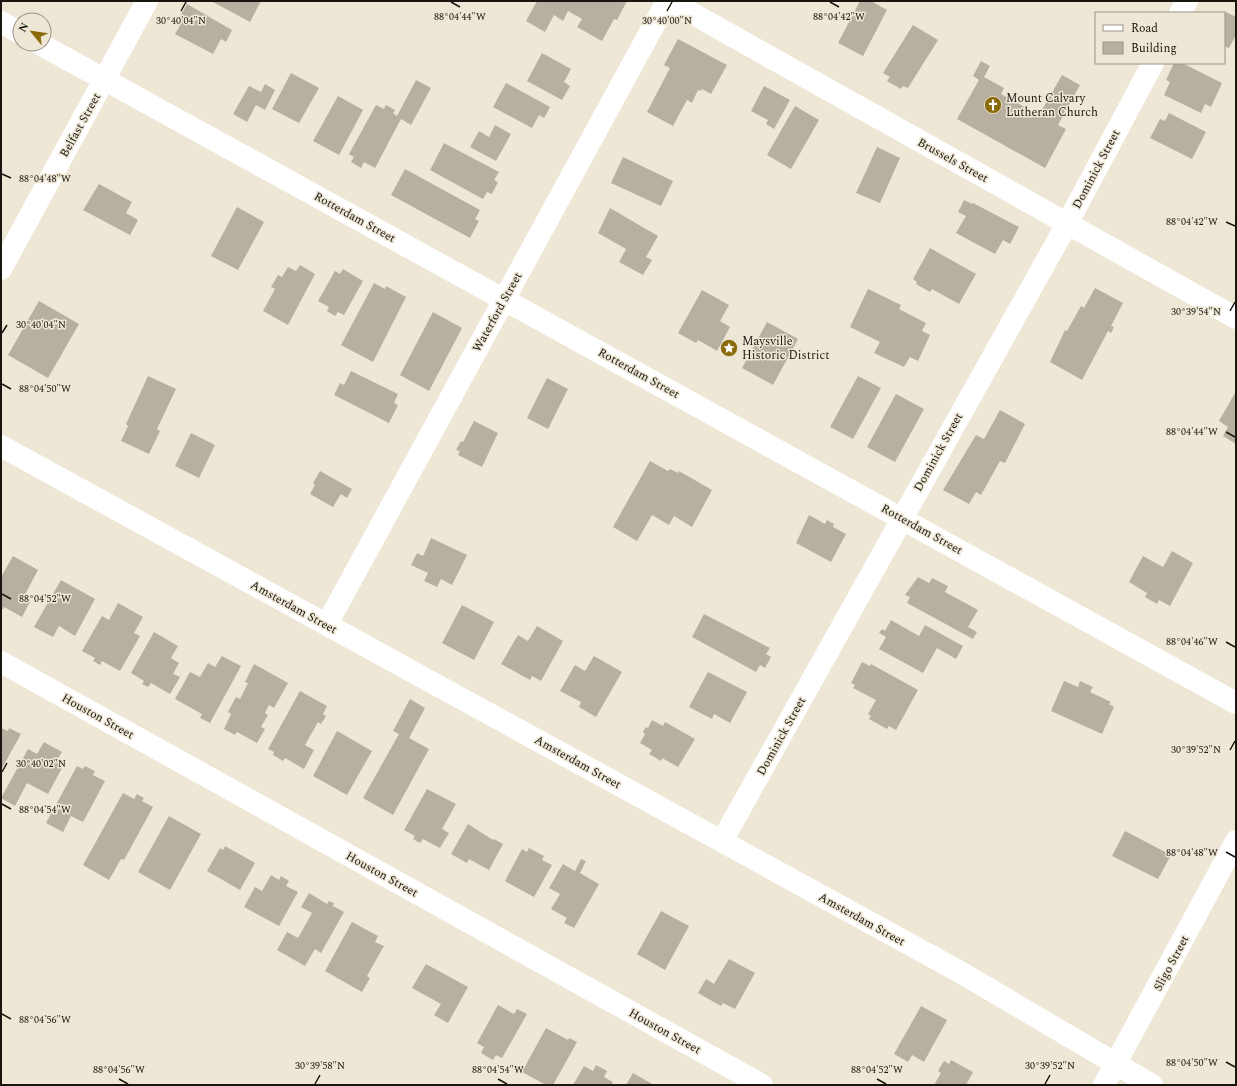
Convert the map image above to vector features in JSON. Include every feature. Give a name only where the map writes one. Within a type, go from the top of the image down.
[{"type":"street","name":"Belfast Street","points":[[1,269],[147,1]]},
{"type":"street","name":"Brussels Street","points":[[668,1],[1236,318]]},
{"type":"street","name":"Waterford Street","points":[[327,624],[668,1]]},
{"type":"street","points":[[1181,12],[1187,1]]},
{"type":"street","points":[[1,22],[12,28]]},
{"type":"street","name":"Rotterdam Street","points":[[52,51],[1236,703]]},
{"type":"street","name":"Dominick Street","points":[[722,841],[1067,224],[1153,64]]},
{"type":"street","name":"Amsterdam Street","points":[[1,446],[960,972],[1152,1085]]},
{"type":"street","name":"Houston Street","points":[[1,662],[762,1085]]},
{"type":"street","name":"Sligo Street","points":[[1104,1085],[1236,841]]},
{"type":"building","points":[[211,1],[261,1],[250,22]]},
{"type":"building","points":[[537,1],[627,1],[617,20],[614,19],[602,41],[577,27],[582,19],[568,11],[563,21],[554,15],[545,32],[526,21]]},
{"type":"building","points":[[860,1],[871,1],[887,10],[863,56],[838,43]]},
{"type":"building","points":[[187,4],[232,30],[226,42],[221,39],[213,54],[175,34],[183,20],[179,18]]},
{"type":"building","points":[[1226,12],[1236,17],[1236,35],[1229,48],[1225,46]]},
{"type":"building","points":[[913,25],[938,40],[908,88],[903,86],[901,89],[887,81],[890,77],[883,73]]},
{"type":"building","points":[[678,39],[727,65],[711,94],[702,89],[701,91],[698,90],[692,103],[687,100],[673,126],[647,112],[670,68],[664,65]]},
{"type":"building","points":[[542,53],[571,69],[564,82],[570,86],[562,100],[527,81]]},
{"type":"building","name":"Mount Calvary Lutheran Church","points":[[981,61],[990,66],[984,77],[1004,88],[1001,94],[1039,115],[1062,75],[1080,85],[1058,125],[1066,129],[1045,168],[957,119],[979,80],[973,76]]},
{"type":"building","points":[[1174,64],[1184,64],[1222,83],[1211,107],[1205,104],[1201,113],[1164,95],[1170,82],[1166,80]]},
{"type":"building","points":[[291,73],[319,88],[299,123],[272,109]]},
{"type":"building","points":[[416,80],[431,88],[411,125],[401,119],[375,168],[364,162],[361,168],[351,162],[354,157],[349,154],[376,105],[384,109],[386,105],[395,110],[393,113],[397,116]]},
{"type":"building","points":[[506,83],[550,107],[544,118],[539,115],[532,128],[493,107]]},
{"type":"building","points":[[265,84],[275,90],[265,110],[256,105],[247,122],[233,114],[249,86],[261,92]]},
{"type":"building","points":[[764,86],[790,100],[774,129],[766,124],[768,120],[751,111]]},
{"type":"building","points":[[338,96],[363,110],[339,155],[313,141]]},
{"type":"building","points":[[795,106],[819,120],[791,169],[767,155]]},
{"type":"building","points":[[1169,113],[1206,132],[1192,159],[1150,138],[1160,119],[1165,121]]},
{"type":"building","points":[[495,125],[511,134],[496,161],[470,147],[479,131],[489,137]]},
{"type":"building","points":[[444,143],[499,172],[494,180],[498,182],[492,194],[487,192],[483,199],[430,170]]},
{"type":"building","points":[[877,147],[900,158],[880,203],[856,193]]},
{"type":"building","points":[[623,157],[673,181],[661,206],[611,183]]},
{"type":"building","points":[[405,169],[480,210],[475,219],[479,221],[470,238],[391,195]]},
{"type":"building","points":[[99,184],[132,202],[126,213],[138,220],[130,235],[83,210]]},
{"type":"building","points":[[964,200],[972,204],[973,203],[1019,227],[1010,244],[1003,240],[995,254],[956,233],[966,216],[958,212]]},
{"type":"building","points":[[237,207],[264,222],[238,270],[211,256]]},
{"type":"building","points":[[610,208],[658,236],[646,257],[652,260],[643,275],[619,262],[626,249],[598,233]]},
{"type":"building","points":[[930,248],[976,274],[959,304],[932,289],[930,292],[916,284],[917,282],[913,279]]},
{"type":"building","points":[[300,265],[315,274],[288,325],[263,311],[275,289],[271,287],[278,275],[282,277],[288,267],[296,271]]},
{"type":"building","points":[[343,269],[363,281],[344,315],[338,312],[335,316],[327,311],[329,307],[318,301],[335,271],[340,274]]},
{"type":"building","points":[[374,283],[385,289],[386,286],[406,297],[373,362],[341,345]]},
{"type":"building","points":[[1095,288],[1123,303],[1111,326],[1114,327],[1111,333],[1108,331],[1082,380],[1050,362],[1065,330],[1067,331],[1081,306],[1084,308]]},
{"type":"building","points":[[868,289],[901,305],[899,309],[926,323],[922,331],[930,335],[918,361],[910,357],[904,367],[874,353],[880,342],[850,327]]},
{"type":"building","points":[[702,290],[729,305],[720,321],[730,327],[717,351],[698,340],[696,343],[678,333]]},
{"type":"building","points":[[39,301],[79,324],[48,378],[8,355]]},
{"type":"building","points":[[433,312],[462,328],[429,391],[400,375]]},
{"type":"building","points":[[767,322],[798,339],[773,385],[742,368]]},
{"type":"building","points":[[351,371],[398,394],[394,403],[398,405],[389,423],[334,395],[340,383],[344,385]]},
{"type":"building","points":[[148,376],[176,389],[157,429],[160,431],[149,454],[121,441],[128,426],[126,424]]},
{"type":"building","points":[[858,376],[881,388],[853,439],[830,427]]},
{"type":"building","points":[[547,378],[568,389],[548,429],[527,418]]},
{"type":"building","points":[[1236,391],[1236,444],[1223,436],[1228,427],[1219,421]]},
{"type":"building","points":[[896,394],[924,409],[895,462],[867,447]]},
{"type":"building","points":[[1000,410],[1025,424],[1005,463],[1000,461],[981,495],[976,492],[969,504],[943,490],[976,435],[984,439]]},
{"type":"building","points":[[474,421],[498,433],[482,467],[458,455],[460,451],[456,450],[461,441],[463,442]]},
{"type":"building","points":[[191,433],[215,445],[199,478],[175,466]]},
{"type":"building","points":[[650,461],[668,471],[670,469],[678,473],[679,471],[712,490],[692,527],[674,516],[669,525],[652,515],[637,541],[613,527]]},
{"type":"building","points":[[320,471],[352,489],[347,498],[341,494],[333,507],[310,494],[315,485],[313,483]]},
{"type":"building","points":[[809,515],[825,524],[827,520],[834,524],[833,527],[846,534],[831,562],[796,543]]},
{"type":"building","points":[[431,538],[467,555],[452,585],[441,579],[437,587],[424,581],[428,573],[411,565],[417,553],[423,556]]},
{"type":"building","points":[[1172,551],[1193,563],[1170,606],[1159,600],[1157,604],[1145,597],[1147,593],[1129,582],[1143,556],[1163,567]]},
{"type":"building","points":[[13,556],[38,570],[23,598],[30,602],[22,617],[4,607],[1,612],[1,577]]},
{"type":"building","points":[[918,577],[929,583],[932,578],[948,586],[945,592],[978,610],[968,627],[977,632],[973,639],[907,603],[910,597],[905,595]]},
{"type":"building","points":[[61,580],[95,599],[75,636],[59,626],[53,637],[34,627]]},
{"type":"building","points":[[118,603],[143,617],[134,633],[140,636],[120,671],[102,661],[100,665],[93,661],[95,658],[82,651],[102,616],[109,620]]},
{"type":"building","points":[[462,605],[494,622],[474,660],[442,643]]},
{"type":"building","points":[[704,614],[770,648],[766,654],[771,657],[765,668],[760,665],[756,672],[692,637]]},
{"type":"building","points":[[891,620],[919,636],[925,625],[963,646],[956,659],[937,648],[923,673],[879,649],[886,637],[879,633],[882,629],[885,631]]},
{"type":"building","points":[[537,626],[563,641],[541,681],[532,676],[530,680],[501,664],[518,635],[528,641]]},
{"type":"building","points":[[154,632],[178,646],[171,658],[179,663],[173,674],[180,677],[170,694],[151,683],[148,687],[142,684],[144,681],[131,673]]},
{"type":"building","points":[[222,656],[241,666],[210,723],[200,718],[202,714],[175,699],[190,672],[200,677],[208,663],[215,667]]},
{"type":"building","points":[[594,656],[622,672],[596,717],[579,707],[581,702],[560,691],[575,665],[585,671]]},
{"type":"building","points":[[862,662],[870,666],[871,664],[918,690],[896,730],[889,726],[887,729],[869,719],[871,716],[868,714],[876,700],[853,688],[855,685],[851,683]]},
{"type":"building","points":[[254,664],[288,683],[274,708],[269,705],[265,713],[268,715],[261,727],[265,729],[257,743],[237,732],[235,735],[224,729],[231,714],[228,712],[236,697],[240,699],[248,683],[245,682]]},
{"type":"building","points":[[708,672],[747,692],[730,723],[714,714],[712,719],[689,707]]},
{"type":"building","points":[[1064,681],[1078,687],[1080,681],[1093,687],[1090,692],[1111,702],[1109,704],[1114,707],[1102,734],[1051,711]]},
{"type":"building","points":[[300,691],[327,706],[323,714],[326,716],[321,724],[318,722],[305,745],[314,750],[304,769],[285,758],[283,761],[273,755],[274,752],[268,749]]},
{"type":"building","points":[[410,699],[425,708],[409,738],[429,749],[393,815],[363,798],[399,734],[393,731]]},
{"type":"building","points":[[652,720],[663,726],[665,722],[695,739],[678,767],[662,758],[661,761],[649,754],[652,750],[640,743],[645,734],[643,732],[646,727],[648,728]]},
{"type":"building","points":[[1,728],[8,731],[9,728],[21,734],[1,770]]},
{"type":"building","points":[[337,731],[372,751],[347,795],[313,776]]},
{"type":"building","points":[[44,742],[62,752],[56,762],[63,766],[48,794],[27,783],[15,806],[1,798],[28,749],[37,754]]},
{"type":"building","points":[[77,766],[83,769],[85,766],[95,771],[93,775],[105,781],[83,822],[71,816],[63,832],[46,823]]},
{"type":"building","points":[[427,789],[456,804],[442,829],[449,833],[440,848],[423,839],[420,843],[413,839],[415,836],[404,830]]},
{"type":"building","points":[[123,793],[134,799],[137,794],[144,798],[142,801],[153,807],[124,860],[121,859],[109,880],[83,865]]},
{"type":"building","points":[[169,816],[201,834],[170,890],[138,872]]},
{"type":"building","points":[[468,824],[493,840],[494,839],[503,844],[489,870],[469,859],[467,863],[451,854]]},
{"type":"building","points":[[1125,831],[1171,855],[1158,879],[1112,856]]},
{"type":"building","points":[[225,846],[255,863],[240,890],[207,871],[220,848],[223,850]]},
{"type":"building","points":[[529,848],[544,856],[542,860],[552,865],[534,897],[505,881],[522,849],[527,852]]},
{"type":"building","points":[[581,859],[586,861],[580,873],[599,884],[574,928],[564,923],[567,918],[551,909],[560,894],[549,888],[563,864],[575,871]]},
{"type":"building","points":[[271,875],[279,880],[281,876],[289,881],[286,886],[298,892],[279,926],[244,907],[255,887],[262,891]]},
{"type":"building","points":[[309,893],[327,904],[329,901],[334,903],[333,906],[344,912],[321,953],[315,949],[305,966],[277,950],[287,932],[298,938],[312,913],[301,907]]},
{"type":"building","points":[[661,911],[689,926],[665,970],[637,954]]},
{"type":"building","points":[[352,922],[378,936],[375,942],[384,946],[367,976],[370,978],[362,992],[325,971]]},
{"type":"building","points":[[729,959],[755,973],[735,1009],[723,1003],[721,1006],[698,993],[706,979],[714,984]]},
{"type":"building","points":[[426,964],[468,987],[448,1023],[434,1015],[441,1004],[412,988]]},
{"type":"building","points":[[498,1005],[514,1014],[517,1009],[527,1014],[502,1058],[496,1055],[493,1060],[481,1053],[484,1047],[477,1043]]},
{"type":"building","points":[[921,1006],[947,1020],[924,1062],[912,1055],[908,1062],[894,1054]]},
{"type":"building","points":[[546,1028],[568,1040],[569,1038],[577,1042],[553,1085],[546,1085],[522,1072]]},
{"type":"building","points":[[951,1060],[973,1072],[966,1085],[934,1085],[941,1073],[938,1071],[944,1061],[949,1064]]},
{"type":"building","points":[[596,1065],[607,1071],[604,1077],[613,1082],[611,1085],[573,1085],[584,1066],[593,1071]]},
{"type":"building","points":[[633,1073],[654,1085],[626,1085]]},
{"type":"place","name":"Mount Calvary Lutheran Church","points":[[993,105]]},
{"type":"place","name":"Maysville Historic District","points":[[729,348]]}]
